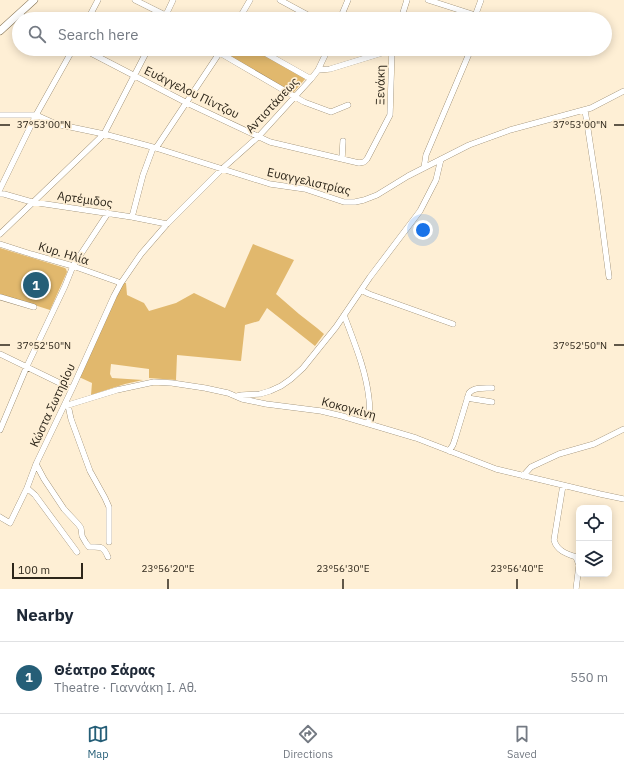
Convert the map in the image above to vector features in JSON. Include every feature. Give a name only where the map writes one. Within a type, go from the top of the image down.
[{"type":"main road","points":[[22,12],[34,0]]},
{"type":"main road","points":[[0,31],[12,21]]},
{"type":"street","points":[[92,12],[98,0]]},
{"type":"street","points":[[135,0],[156,12]]},
{"type":"street","points":[[167,12],[173,0]]},
{"type":"street","points":[[243,12],[250,0]]},
{"type":"street","points":[[280,0],[303,12]]},
{"type":"street","points":[[343,12],[348,0]]},
{"type":"street","points":[[403,12],[407,0]]},
{"type":"street","points":[[428,0],[461,12]]},
{"type":"street","points":[[477,12],[481,0]]},
{"type":"street","points":[[0,189],[36,115],[68,56]]},
{"type":"street","name":"Ευάγγελου Πίντζου","points":[[96,56],[187,103],[270,142],[360,163],[364,162]]},
{"type":"street","points":[[0,234],[104,134],[144,56]]},
{"type":"street","points":[[132,217],[143,175],[155,148],[218,56]]},
{"type":"street","points":[[229,56],[304,102],[331,112],[348,105]]},
{"type":"street","points":[[270,56],[311,79]]},
{"type":"street","name":"Αντιστάσεως","points":[[222,169],[259,136],[296,97],[318,70],[325,56]]},
{"type":"street","points":[[318,70],[330,70],[372,56]]},
{"type":"street","name":"Ξενάκη","points":[[364,162],[390,115],[393,56]]},
{"type":"street","points":[[424,168],[426,155],[468,56]]},
{"type":"street","name":"Ευαγγελιστρίας","points":[[0,115],[36,115],[63,125],[104,134],[155,148],[270,184],[306,190],[344,202],[355,202],[372,197],[469,145],[510,130],[591,108],[624,91]]},
{"type":"street","points":[[585,110],[609,277]]},
{"type":"street","points":[[342,159],[343,141]]},
{"type":"street","points":[[237,396],[242,394],[260,394],[270,391],[281,386],[303,368],[420,212],[436,180],[441,159]]},
{"type":"street","name":"Κώστα Σωτηρίου","points":[[0,517],[10,523],[27,488],[36,464],[66,406],[104,317],[121,283],[140,254],[167,224],[222,169]]},
{"type":"street","name":"Αρτέμιδος","points":[[0,194],[32,202],[108,213],[167,224]]},
{"type":"street","points":[[0,428],[73,266],[108,213]]},
{"type":"street","name":"Κυρ. Ηλία","points":[[0,244],[73,266],[121,283]]},
{"type":"street","points":[[361,290],[452,324]]},
{"type":"street","points":[[0,297],[34,307]]},
{"type":"street","points":[[344,315],[366,381],[370,400],[368,424]]},
{"type":"street","points":[[0,354],[72,389]]},
{"type":"street","name":"Κοκογκίνη","points":[[66,406],[117,390],[154,382],[172,382],[228,393],[266,404],[321,411],[342,416],[416,438],[496,469],[600,494],[624,498]]},
{"type":"street","points":[[448,451],[455,438],[467,398],[471,390],[492,388]]},
{"type":"street","points":[[467,398],[492,402]]},
{"type":"street","points":[[66,406],[90,471],[109,507],[109,542]]},
{"type":"street","points":[[523,476],[531,467],[559,454],[594,444],[624,429]]},
{"type":"street","points":[[36,464],[64,509],[78,524],[89,547],[101,547],[105,550],[108,557]]},
{"type":"street","points":[[563,485],[554,540],[558,549],[576,557],[579,565],[576,589]]},
{"type":"street","points":[[27,488],[35,495],[77,552]]},
{"type":"shaded area","points":[[228,56],[267,56],[306,78],[293,93]]},
{"type":"shaded area","points":[[253,244],[294,260],[276,294],[324,334],[315,346],[267,308],[259,321],[245,325],[241,361],[177,355],[176,380],[149,378],[149,369],[111,364],[110,374],[112,378],[143,380],[91,395],[92,383],[79,377],[123,283],[126,283],[127,295],[144,303],[149,311],[176,303],[194,293],[225,308]]},
{"type":"shaded area","points":[[0,248],[66,269],[67,272],[50,310],[0,294]]},
{"type":"place","name":"Θέατρο Σάρας","points":[[36,285]]}]
